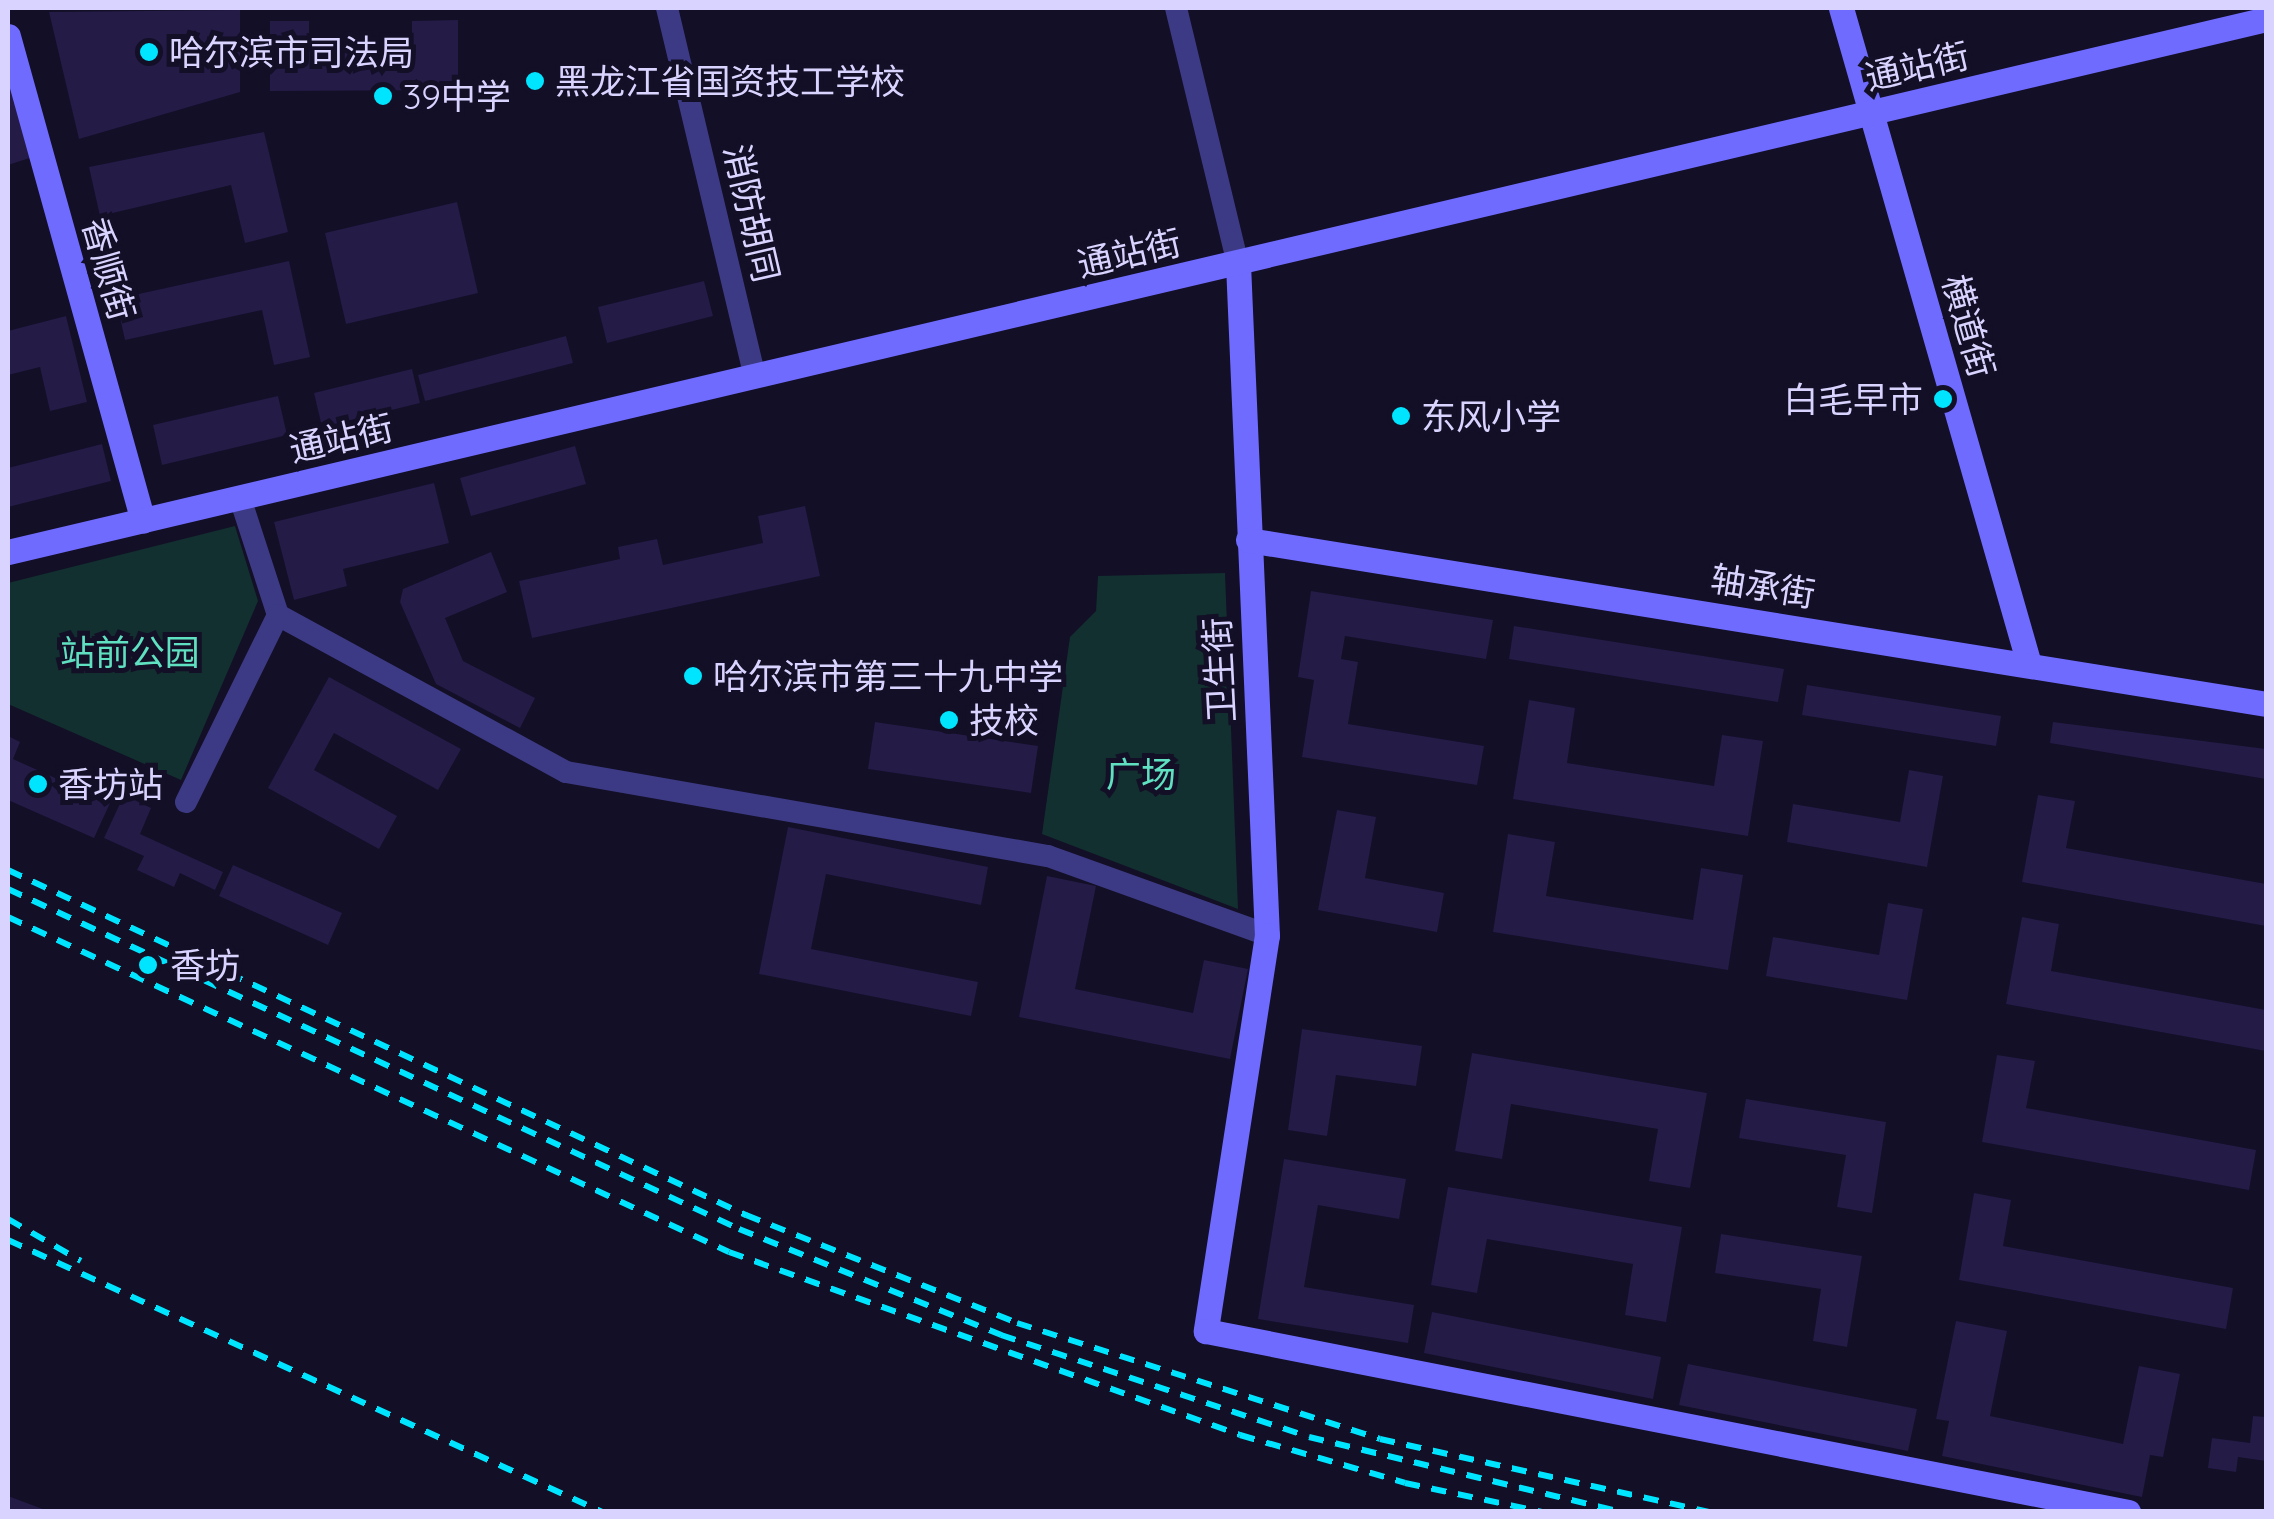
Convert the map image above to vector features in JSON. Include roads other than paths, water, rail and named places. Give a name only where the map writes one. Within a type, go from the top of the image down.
[{"type":"street","name":"消防胡同","points":[[667,8],[755,377]]},
{"type":"street","name":"卫生街","points":[[1176,8],[1238,264],[1267,935],[1206,1331],[2128,1512]]},
{"type":"street","name":"横道街","points":[[1841,8],[2029,664]]},
{"type":"street","name":"通站街","points":[[8,552],[2266,18]]},
{"type":"street","name":"香顺街","points":[[8,36],[143,521]]},
{"type":"street","points":[[240,498],[278,615],[566,772],[1048,856],[1267,935]]},
{"type":"street","name":"轴承街","points":[[1248,540],[2266,704]]},
{"type":"street","points":[[186,802],[278,615]]},
{"type":"railway","points":[[8,870],[746,1215],[1017,1323],[1380,1439],[1710,1512]]},
{"type":"railway","points":[[8,889],[739,1229],[1001,1335],[1309,1437],[1621,1512]]},
{"type":"railway","points":[[8,917],[729,1252],[1240,1435],[1405,1483],[1543,1512]]},
{"type":"railway","points":[[8,1219],[81,1261]]},
{"type":"railway","points":[[8,1240],[602,1512]]},
{"type":"place","name":"哈尔滨市司法局","points":[[149,52]]},
{"type":"place","name":"黑龙江省国资技工学校","points":[[535,81]]},
{"type":"place","name":"39中学","points":[[383,96]]},
{"type":"place","name":"白毛早市","points":[[1943,399]]},
{"type":"place","name":"东风小学","points":[[1401,416]]},
{"type":"place","name":"哈尔滨市第三十九中学","points":[[693,676]]},
{"type":"place","name":"技校","points":[[949,720]]},
{"type":"place","name":"香坊站","points":[[38,784]]},
{"type":"place","name":"香坊","points":[[148,965]]},
{"type":"park label","name":"站前公园","points":[[130,652]]},
{"type":"park label","name":"广场","points":[[1141,774]]}]
